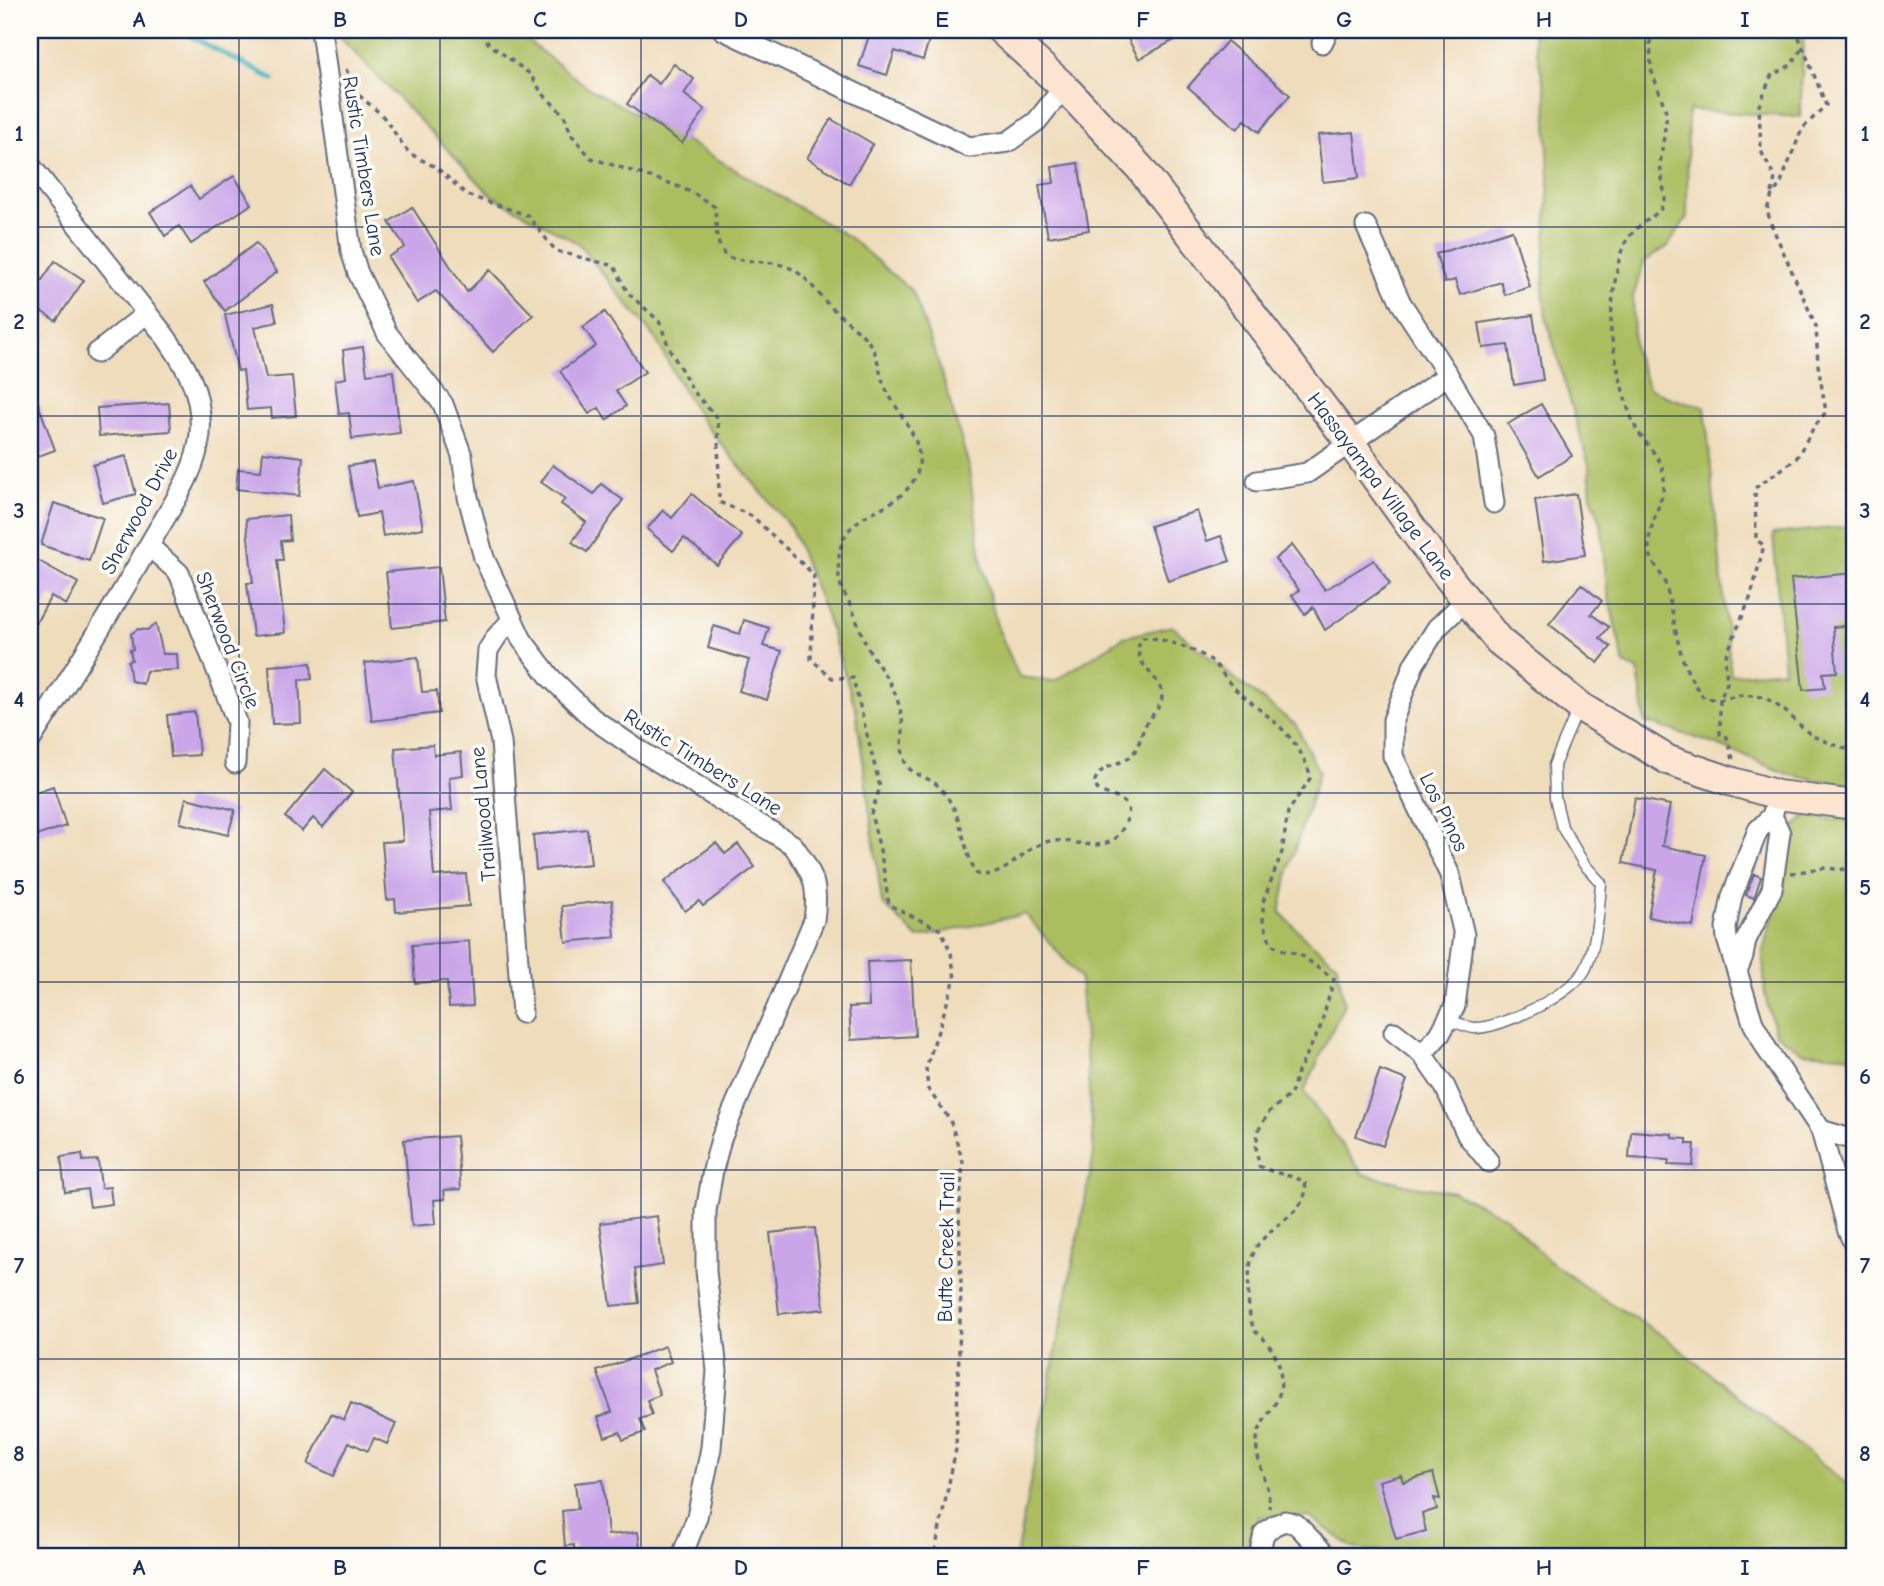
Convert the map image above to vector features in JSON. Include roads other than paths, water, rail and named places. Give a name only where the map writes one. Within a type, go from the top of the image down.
[{"type":"street","points":[[723,30],[969,147],[1008,142],[1037,121],[1064,87]]},
{"type":"street","name":"Hassayampa Village Lane","points":[[1001,30],[1064,87],[1140,168],[1352,444],[1437,564],[1499,641],[1579,706],[1668,760],[1733,782],[1775,806],[1854,805]]},
{"type":"street","name":"Rustic Timbers Lane","points":[[321,36],[351,251],[358,273],[387,333],[443,404],[462,456],[468,497],[484,558],[511,621],[550,677],[592,718],[793,845],[810,869],[818,896],[814,920],[721,1139],[713,1170],[706,1211],[706,1271],[717,1371],[712,1448],[697,1517],[682,1556]]},
{"type":"street","name":"Sherwood Drive","points":[[30,165],[180,357],[196,387],[200,434],[196,456],[149,546],[100,631],[30,741]]},
{"type":"street","points":[[1366,226],[1401,303],[1484,436],[1494,503]]},
{"type":"street","points":[[97,353],[147,313]]},
{"type":"street","points":[[1257,481],[1307,473],[1448,375]]},
{"type":"street","name":"Sherwood Circle","points":[[149,546],[179,573],[237,722],[235,763]]},
{"type":"street","name":"Los Pinos","points":[[1422,1054],[1440,1034],[1455,1006],[1464,935],[1450,875],[1393,756],[1393,720],[1414,664],[1437,628],[1466,600]]},
{"type":"street","name":"Trailwood Lane","points":[[511,621],[488,650],[486,675],[500,742],[522,1013]]},
{"type":"street","points":[[1775,806],[1758,830],[1729,909],[1727,939],[1757,1030],[1821,1130],[1848,1231],[1854,1244]]},
{"type":"street","points":[[1738,968],[1746,940],[1769,898],[1780,833],[1775,806]]},
{"type":"street","points":[[1729,909],[1757,919]]},
{"type":"street","points":[[1394,1032],[1422,1054],[1445,1087],[1467,1135],[1489,1162]]},
{"type":"street","points":[[1821,1130],[1854,1140]]},
{"type":"street","points":[[1259,1556],[1264,1534],[1285,1521],[1296,1524],[1327,1556]]},
{"type":"lane","points":[[1448,1020],[1474,1028],[1498,1024],[1527,1013],[1565,989],[1586,970],[1598,922],[1601,883],[1584,864],[1562,827],[1555,798],[1554,765],[1579,706]]},
{"type":"waterway","points":[[178,30],[273,79]]}]
